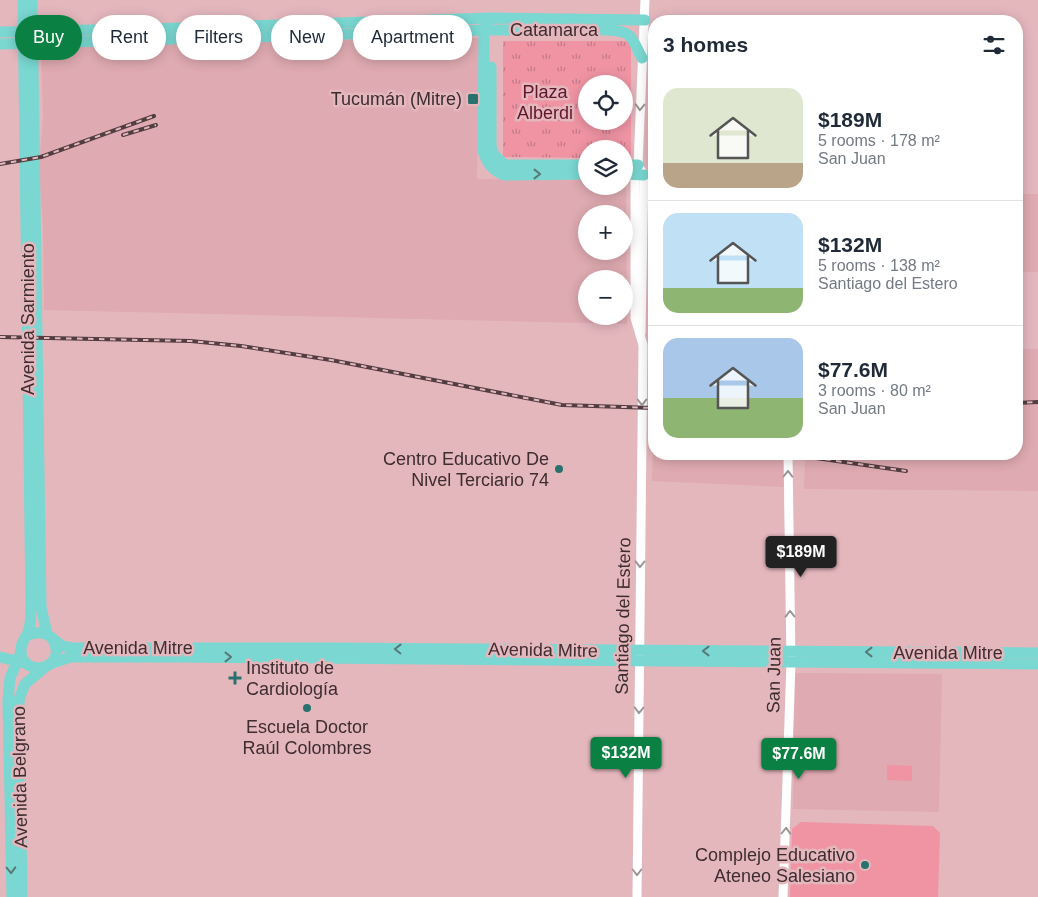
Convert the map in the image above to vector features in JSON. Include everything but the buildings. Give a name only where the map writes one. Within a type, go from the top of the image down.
[{"type":"main road","name":"Avenida Sarmiento","points":[[23,0],[25,15]]},
{"type":"main road","name":"Avenida Sarmiento","points":[[30,15],[32,0]]},
{"type":"main road","name":"Catamarca","points":[[82,40],[644,20]]},
{"type":"main road","name":"Catamarca","points":[[82,33],[184,28],[488,26],[624,31],[629,34],[642,58]]},
{"type":"main road","points":[[488,26],[491,147],[495,164],[504,174],[578,174]]},
{"type":"main road","name":"Catamarca","points":[[0,32],[15,34]]},
{"type":"main road","name":"Catamarca","points":[[2,44],[15,40]]},
{"type":"main road","points":[[2,44],[20,51],[29,66]]},
{"type":"main road","name":"Avenida Sarmiento","points":[[26,636],[31,619],[29,60]]},
{"type":"main road","points":[[29,66],[32,60]]},
{"type":"main road","points":[[495,164],[578,165]]},
{"type":"main road","name":"Avenida Sarmiento","points":[[31,243],[40,607],[49,636]]},
{"type":"main road","points":[[0,658],[22,659],[33,667],[48,665],[57,653],[56,647],[49,636],[36,632],[26,636],[22,659]]},
{"type":"main road","name":"Avenida Mitre","points":[[49,636],[62,646],[72,648],[332,648],[639,656]]},
{"type":"main road","name":"Avenida Mitre","points":[[791,657],[1038,653]]},
{"type":"main road","name":"Avenida Mitre","points":[[48,665],[71,657],[639,656],[791,657],[1038,664]]},
{"type":"main road","points":[[0,658],[7,666],[10,678]]},
{"type":"main road","name":"Avenida Belgrano","points":[[12,897],[8,721],[10,678],[22,659]]},
{"type":"main road","name":"Avenida Belgrano","points":[[22,897],[18,698],[25,684],[48,665]]},
{"type":"street","name":"Santiago del Estero","points":[[637,897],[643,345],[635,318],[635,172],[645,0]]},
{"type":"street","name":"San Juan","points":[[783,897],[791,657],[788,460]]},
{"type":"shaded area","points":[[472,38],[479,38],[477,179],[578,180],[578,195],[626,195],[626,205],[578,205],[578,260],[627,260],[627,270],[578,270],[578,323],[44,310],[43,229],[39,168],[43,116],[41,60],[82,60],[82,44],[92,44],[92,60],[166,60],[166,43],[176,43],[176,60],[261,60],[261,42],[271,41],[271,60],[343,60],[343,40],[353,40],[353,60],[472,60]]},
{"type":"shaded area","points":[[1023,194],[1038,194],[1038,272],[1023,272]]},
{"type":"shaded area","points":[[1023,349],[1038,349],[1038,491],[804,489],[805,460],[1023,460]]},
{"type":"shaded area","points":[[652,460],[784,460],[784,487],[652,481]]},
{"type":"shaded area","points":[[795,673],[942,674],[939,812],[793,809]]},
{"type":"green space","name":"Plaza Alberdi","points":[[503,41],[631,41],[631,75],[578,75],[578,130],[631,130],[631,140],[578,140],[578,158],[503,157]]},
{"type":"green space","points":[[887,765],[912,766],[912,781],[887,780]]},
{"type":"green space","name":"Complejo Educativo Ateneo Salesiano","points":[[801,822],[933,826],[940,833],[938,897],[790,897],[792,829]]},
{"type":"railway","points":[[0,164],[41,157],[154,116]]},
{"type":"railway","points":[[123,135],[156,125]]},
{"type":"railway","points":[[0,337],[191,341],[241,346],[331,360],[562,405],[648,408]]},
{"type":"railway","points":[[1023,403],[1038,402]]},
{"type":"railway","points":[[830,460],[906,471]]},
{"type":"place","name":"Tucumán (Mitre)","points":[[473,99]]},
{"type":"place","name":"Centro Educativo De Nivel Terciario 74","points":[[559,469]]},
{"type":"place","name":"Instituto de Cardiología","points":[[235,678]]},
{"type":"place","name":"Escuela Doctor Raúl Colombres","points":[[307,708]]},
{"type":"place","name":"Complejo Educativo Ateneo Salesiano","points":[[865,865]]}]
